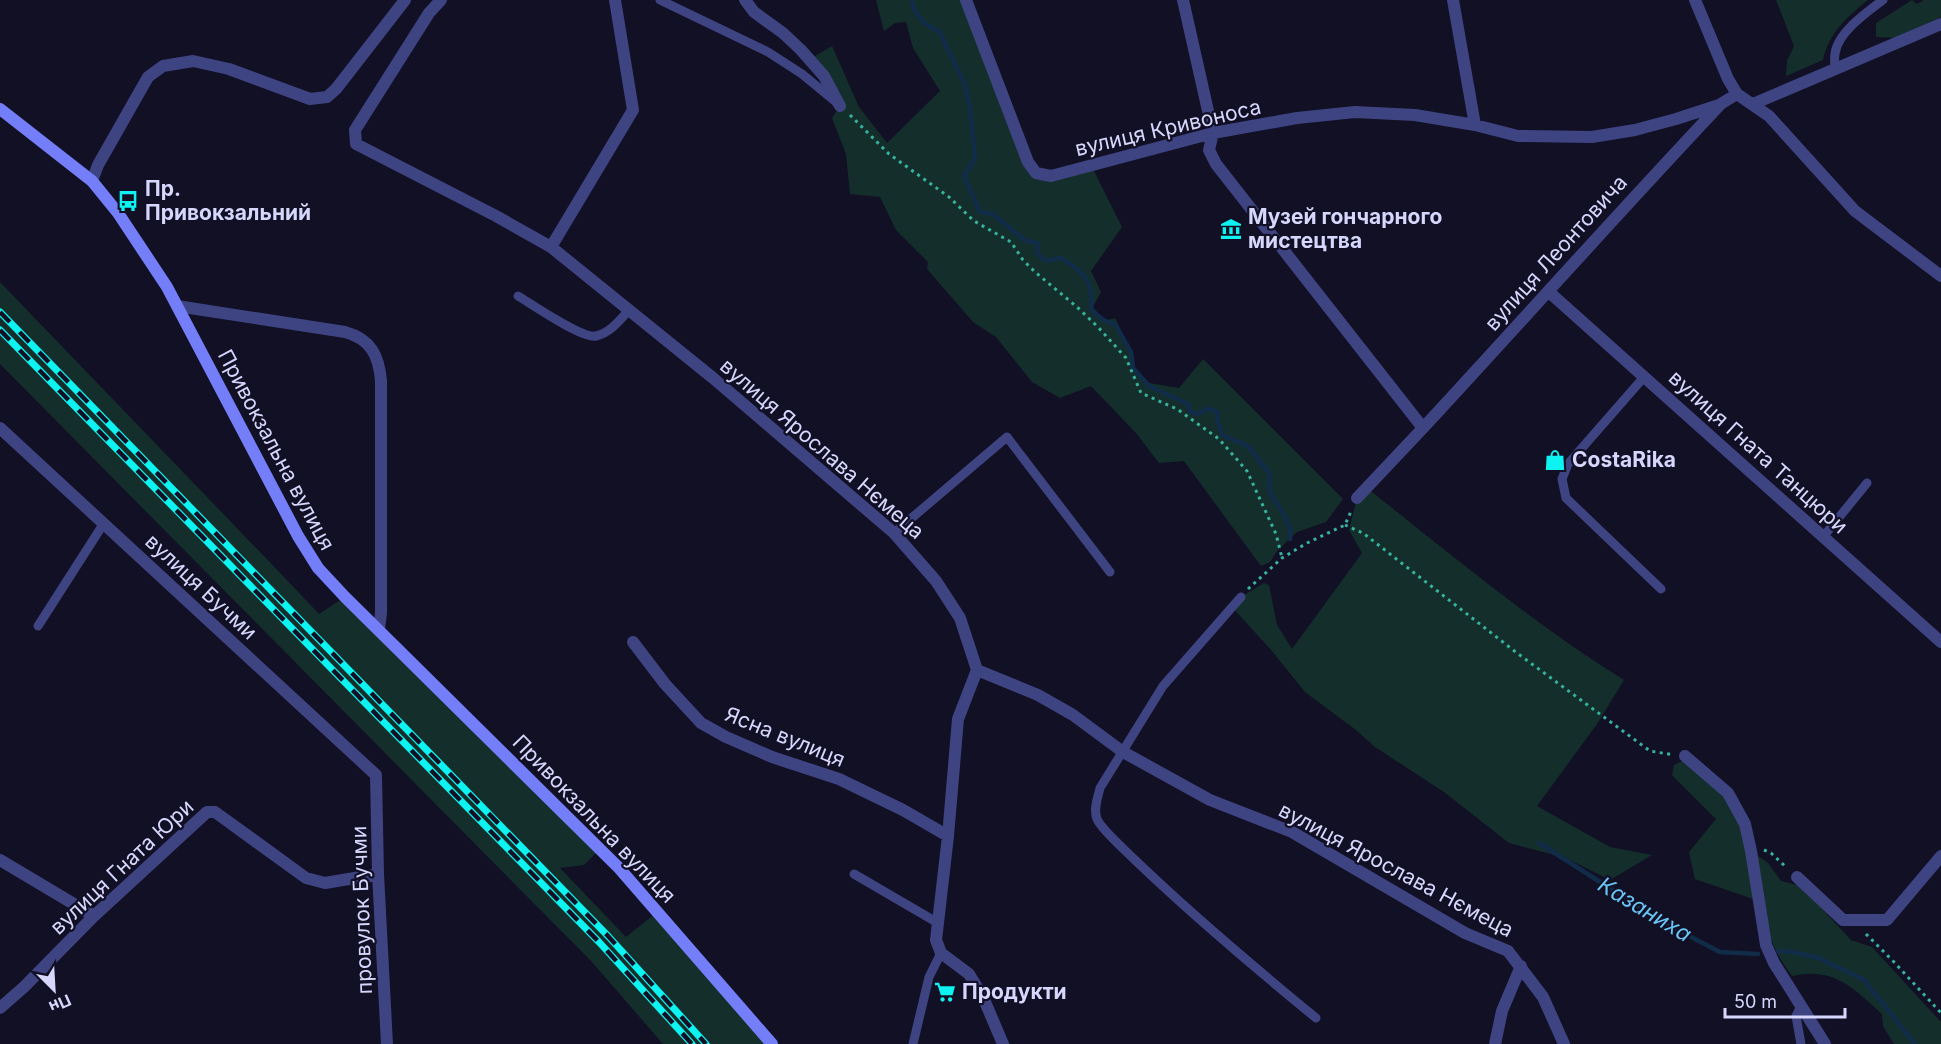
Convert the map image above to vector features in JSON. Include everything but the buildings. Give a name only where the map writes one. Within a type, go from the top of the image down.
[{"type":"street","points":[[92,182],[98,165],[148,76],[163,66],[193,61],[229,69],[310,99],[327,98],[405,0]]},
{"type":"street","name":"вулиця Ярослава Нємеца","points":[[441,0],[429,13],[355,130],[356,144],[551,247],[713,378],[894,533],[936,581],[960,618],[977,670],[1038,696],[1073,715],[1123,752],[1210,800],[1292,832],[1465,933],[1508,951],[1543,997],[1564,1044]]},
{"type":"street","points":[[551,247],[633,110],[615,0]]},
{"type":"street","points":[[745,0],[754,12],[783,33],[810,59],[824,76],[840,106]]},
{"type":"street","name":"вулиця Кривоноса","points":[[966,0],[1028,162],[1036,173],[1051,176],[1213,133],[1297,118],[1355,112],[1415,115],[1474,125],[1518,136],[1592,137],[1635,130],[1719,105],[1737,93]]},
{"type":"street","points":[[1183,0],[1213,133],[1209,150],[1216,165],[1423,428]]},
{"type":"street","points":[[1453,0],[1474,125]]},
{"type":"street","points":[[1695,0],[1728,79],[1737,93],[1769,116],[1855,211],[1941,276]]},
{"type":"street","points":[[1753,104],[1941,24]]},
{"type":"street","name":"вулиця Леонтовича","points":[[1357,498],[1550,292],[1629,201],[1719,105]]},
{"type":"street","name":"Привокзальна вулиця","points":[[0,109],[92,182],[128,228],[151,261],[177,306],[286,516],[303,545],[328,579],[619,868],[772,1044]]},
{"type":"street","name":"вулиця Гната Танцюри","points":[[1550,292],[1941,642]]},
{"type":"street","name":"Привокзальна вулиця","points":[[177,306],[355,334],[370,345],[378,362],[381,381],[381,614],[379,629]]},
{"type":"street","name":"вулиця Бучми","points":[[0,428],[376,775]]},
{"type":"street","name":"Ясна вулиця","points":[[633,642],[665,684],[701,723],[726,737],[772,757],[839,779],[903,810],[948,836]]},
{"type":"street","points":[[977,670],[958,719],[936,940],[941,953],[969,974],[983,997],[1003,1044]]},
{"type":"street","points":[[1685,756],[1728,793],[1745,824],[1766,945],[1774,963],[1825,1044]]},
{"type":"street","name":"провулок Бучми","points":[[376,775],[378,874],[387,1044]]},
{"type":"street","name":"вулиця Гната Юри","points":[[0,1008],[94,916],[207,812],[215,812],[306,878],[325,883],[378,874]]},
{"type":"street","points":[[1797,877],[1843,920],[1887,920],[1941,856]]},
{"type":"street","points":[[0,860],[94,916]]},
{"type":"street","points":[[1495,1044],[1502,1011],[1521,966]]},
{"type":"lane","points":[[660,0],[768,52],[802,74],[840,106]]},
{"type":"lane","points":[[1835,69],[1835,52],[1844,35],[1859,19],[1883,0]]},
{"type":"lane","points":[[518,296],[581,334],[595,336],[612,329],[629,310]]},
{"type":"lane","points":[[1644,376],[1568,464],[1562,479],[1566,498],[1661,589]]},
{"type":"lane","points":[[894,533],[1007,437],[1110,572]]},
{"type":"lane","points":[[1823,537],[1867,483]]},
{"type":"lane","points":[[38,626],[104,523]]},
{"type":"lane","points":[[1241,597],[1163,686],[1100,788],[1096,805],[1097,820],[1179,903],[1316,1018]]},
{"type":"lane","points":[[854,874],[938,923]]},
{"type":"lane","points":[[914,1044],[929,977],[941,953]]},
{"type":"lane","points":[[1801,1006],[1796,1016],[1801,1044]]},
{"type":"path","points":[[840,106],[889,154],[949,197],[974,221],[1011,242],[1023,260],[1077,307],[1126,358],[1141,393],[1177,409],[1219,439],[1247,471],[1276,534],[1282,558]]},
{"type":"path","points":[[1241,597],[1282,558],[1345,525],[1357,498]]},
{"type":"path","points":[[1345,525],[1364,533],[1517,653],[1650,751],[1685,756]]},
{"type":"path","points":[[1749,842],[1771,853],[1797,877]]},
{"type":"path","points":[[1856,920],[1863,932],[1941,1013]]},
{"type":"green space","points":[[876,0],[966,0],[1036,173],[1091,165],[1122,227],[1091,271],[1101,292],[1093,307],[1105,321],[1115,318],[1134,357],[1133,368],[1149,383],[1179,388],[1203,359],[1343,499],[1326,522],[1297,532],[1277,551],[1270,562],[1261,566],[1184,461],[1159,463],[1136,433],[1091,386],[1060,398],[1032,382],[996,337],[973,322],[927,269],[928,262],[896,230],[880,197],[850,194],[846,154],[832,118],[840,106],[810,59],[832,46],[859,107],[887,143],[940,91],[913,48],[906,22],[895,23],[884,31]]},
{"type":"green space","points":[[1776,0],[1868,0],[1846,19],[1834,34],[1823,60],[1786,76],[1787,61],[1794,46]]},
{"type":"green space","points":[[1912,0],[1917,4],[1924,0],[1941,0],[1941,17],[1896,38],[1876,37],[1876,23]]},
{"type":"green space","points":[[0,282],[319,614],[345,597],[600,849],[584,865],[560,868],[626,937],[657,912],[772,1044],[663,1044],[592,962],[0,364]]},
{"type":"green space","points":[[1367,488],[1525,612],[1624,680],[1597,724],[1537,806],[1610,847],[1652,855],[1610,880],[1566,858],[1509,843],[1444,792],[1375,747],[1305,692],[1232,607],[1241,597],[1264,583],[1269,585],[1277,625],[1292,649],[1362,553],[1349,530],[1357,498]]},
{"type":"green space","points":[[1684,760],[1728,793],[1751,851],[1768,863],[1781,881],[1801,886],[1851,940],[1872,947],[1941,1022],[1941,1044],[1894,1044],[1883,1026],[1882,1014],[1852,988],[1825,975],[1792,976],[1771,940],[1759,901],[1695,879],[1689,852],[1716,819],[1672,775],[1674,765]]},
{"type":"waterway","name":"Казаниха","points":[[912,0],[915,11],[921,19],[939,31],[965,85],[970,107],[975,158],[964,176],[980,212],[993,214],[1024,240],[1038,243],[1037,253],[1046,261],[1061,258],[1082,274],[1091,291],[1091,310],[1105,321],[1115,324],[1131,352],[1133,368],[1149,386],[1188,404],[1190,411],[1197,414],[1209,408],[1218,413],[1217,419],[1222,435],[1248,446],[1269,473],[1270,493],[1290,528],[1290,539]]},
{"type":"waterway","name":"Казаниха","points":[[1539,843],[1666,924],[1720,952],[1758,954]]},
{"type":"waterway","name":"Казаниха","points":[[1778,951],[1819,958],[1864,980],[1915,1044]]},
{"type":"railway","points":[[0,312],[608,936],[706,1044]]},
{"type":"railway","points":[[0,330],[599,942],[692,1044]]},
{"type":"place","name":"Пр. Привокзальний","points":[[128,201]]},
{"type":"place","name":"Музей гончарного мистецтва","points":[[1231,229]]},
{"type":"place","name":"CostaRika","points":[[1555,460]]},
{"type":"place","name":"Продукти","points":[[945,992]]}]
